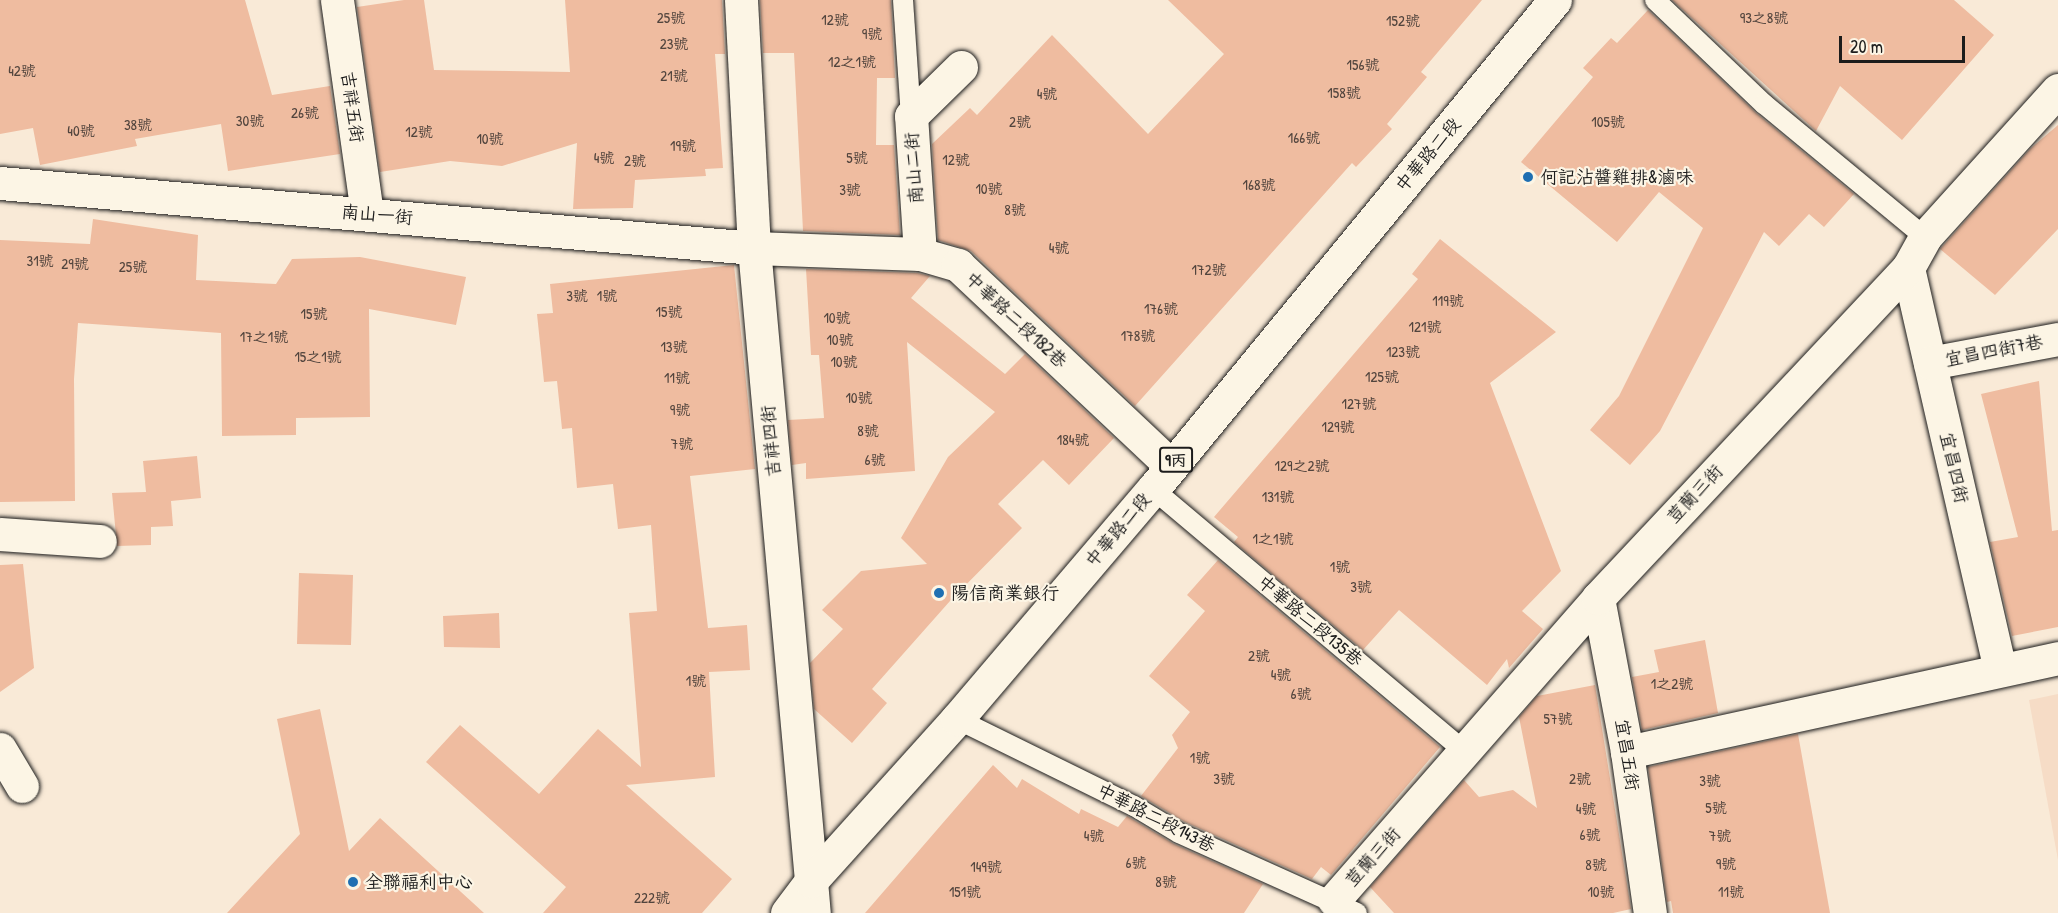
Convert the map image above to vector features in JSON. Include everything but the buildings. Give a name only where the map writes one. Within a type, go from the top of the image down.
[{"type":"street","name":"吉祥五街","points":[[337,0],[367,214]]},
{"type":"street","name":"吉祥四街","points":[[741,0],[754,248],[814,913]]},
{"type":"street","name":"中華路二段","points":[[787,913],[811,881],[957,719],[1162,477],[1556,0]]},
{"type":"street","name":"南山二街","points":[[920,254],[911,116],[962,67]]},
{"type":"street","name":"荳蘭三街","points":[[1346,907],[1466,753],[1598,598],[1908,267],[1925,237],[2058,90]]},
{"type":"street","name":"南山一街","points":[[0,183],[754,248]]},
{"type":"street","name":"中華路二段182巷","points":[[754,248],[920,254],[958,265],[1162,477]]},
{"type":"street","name":"宜昌四街","points":[[1908,267],[2000,669]]},
{"type":"street","name":"宜昌四街7巷","points":[[1930,363],[2058,339]]},
{"type":"street","points":[[0,534],[100,541]]},
{"type":"street","name":"宜昌五街","points":[[1598,598],[1627,752],[1650,913]]},
{"type":"street","points":[[1627,752],[2058,658]]},
{"type":"street","points":[[0,749],[22,786]]},
{"type":"lane","points":[[903,0],[911,116]]},
{"type":"lane","points":[[1655,0],[1764,104],[1925,237]]},
{"type":"lane","name":"中華路二段135巷","points":[[1162,477],[1466,753]]},
{"type":"lane","name":"中華路二段143巷","points":[[957,719],[1134,806],[1179,833],[1346,907]]},
{"type":"shaded area","points":[[2058,694],[2058,860],[2029,700]]},
{"type":"place","name":"何記沾醬雞排&滷味","points":[[1528,177]]},
{"type":"place","name":"陽信商業銀行","points":[[939,593]]},
{"type":"place","name":"全聯福利中心","points":[[353,882]]}]
